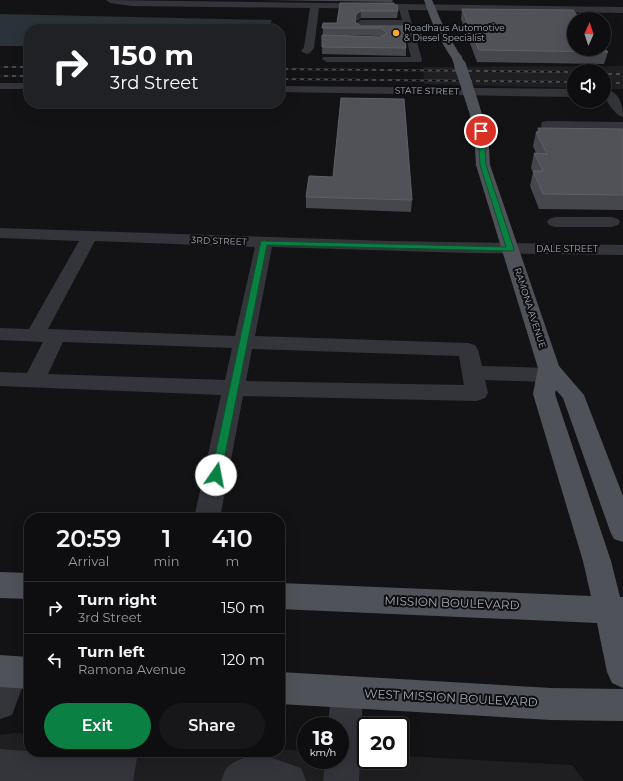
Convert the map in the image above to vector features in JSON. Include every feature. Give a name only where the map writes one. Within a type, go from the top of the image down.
[{"type":"main road","name":"RAMONA AVENUE","points":[[429,4],[439,28],[449,47],[457,58],[474,108],[481,131],[483,165],[549,372],[573,395],[623,531]]},
{"type":"main road","name":"RAMONA AVENUE","points":[[549,372],[544,394],[597,561],[616,610],[623,672]]},
{"type":"main road","points":[[0,585],[24,586]]},
{"type":"main road","name":"MISSION BOULEVARD","points":[[285,596],[616,610]]},
{"type":"main road","name":"WEST MISSION BOULEVARD","points":[[285,688],[552,704],[623,705]]},
{"type":"street","points":[[557,0],[564,9]]},
{"type":"street","points":[[111,1],[315,6],[362,3],[372,6],[371,11],[404,9],[429,4],[567,15]]},
{"type":"street","points":[[306,51],[310,48],[315,6]]},
{"type":"street","points":[[327,58],[417,60],[409,44],[408,26],[404,9]]},
{"type":"street","points":[[463,15],[534,13],[564,9],[623,10]]},
{"type":"street","points":[[607,10],[617,20]]},
{"type":"street","points":[[0,86],[24,86]]},
{"type":"street","name":"STATE STREET","points":[[285,89],[567,93]]},
{"type":"street","points":[[611,94],[623,94]]},
{"type":"street","points":[[611,99],[623,112]]},
{"type":"street","points":[[547,125],[623,126]]},
{"type":"street","points":[[555,222],[617,222],[623,242]]},
{"type":"street","name":"3RD STREET","points":[[0,233],[264,243],[510,249]]},
{"type":"street","points":[[35,335],[90,236]]},
{"type":"street","points":[[208,513],[264,243]]},
{"type":"street","name":"DALE STREET","points":[[510,249],[623,250]]},
{"type":"street","points":[[1,335],[56,335],[468,350],[477,393],[234,388],[34,380],[1,382]]},
{"type":"street","points":[[34,380],[56,335]]},
{"type":"street","points":[[473,373],[549,372]]},
{"type":"street","points":[[0,703],[14,672]]},
{"type":"street","points":[[342,781],[347,692]]},
{"type":"street","points":[[0,767],[117,770]]},
{"type":"street","points":[[239,781],[247,774],[257,772],[282,780]]},
{"type":"shaded area","points":[[0,14],[272,20],[270,24],[24,24],[24,46],[0,46]]},
{"type":"shaded area","points":[[567,66],[567,88],[424,84],[423,67]]},
{"type":"shaded area","points":[[611,66],[623,66],[623,89],[611,89]]},
{"type":"shaded area","points":[[15,733],[24,734],[24,757],[285,757],[285,749],[297,750],[297,769],[349,769],[349,753],[357,754],[357,769],[409,769],[409,756],[572,765],[584,781],[0,781],[0,735]]},
{"type":"building","points":[[340,3],[394,3],[394,5],[397,5],[398,11],[361,11],[356,14],[355,22],[361,26],[403,26],[406,48],[322,47],[322,35],[380,37],[387,33],[381,28],[322,28],[323,23],[337,23]]},
{"type":"building","points":[[462,9],[573,10],[575,12],[567,12],[567,51],[479,50]]},
{"type":"building","points":[[341,98],[404,99],[412,200],[306,197],[309,176],[333,177]]},
{"type":"building","points":[[538,128],[623,129],[623,195],[543,194],[533,171],[543,171],[534,153],[547,154],[536,132],[540,132]]},
{"type":"railway","points":[[0,67],[24,67]]},
{"type":"railway","points":[[285,69],[567,72]]},
{"type":"railway","points":[[611,74],[623,74]]},
{"type":"railway","points":[[0,76],[24,76]]},
{"type":"railway","points":[[285,79],[567,82]]},
{"type":"railway","points":[[611,83],[623,83]]},
{"type":"place","name":"Roadhaus Automotive & Diesel Specialist","points":[[396,33]]},
{"type":"route","points":[[216,475],[264,243],[510,249],[483,165],[481,131]]}]
